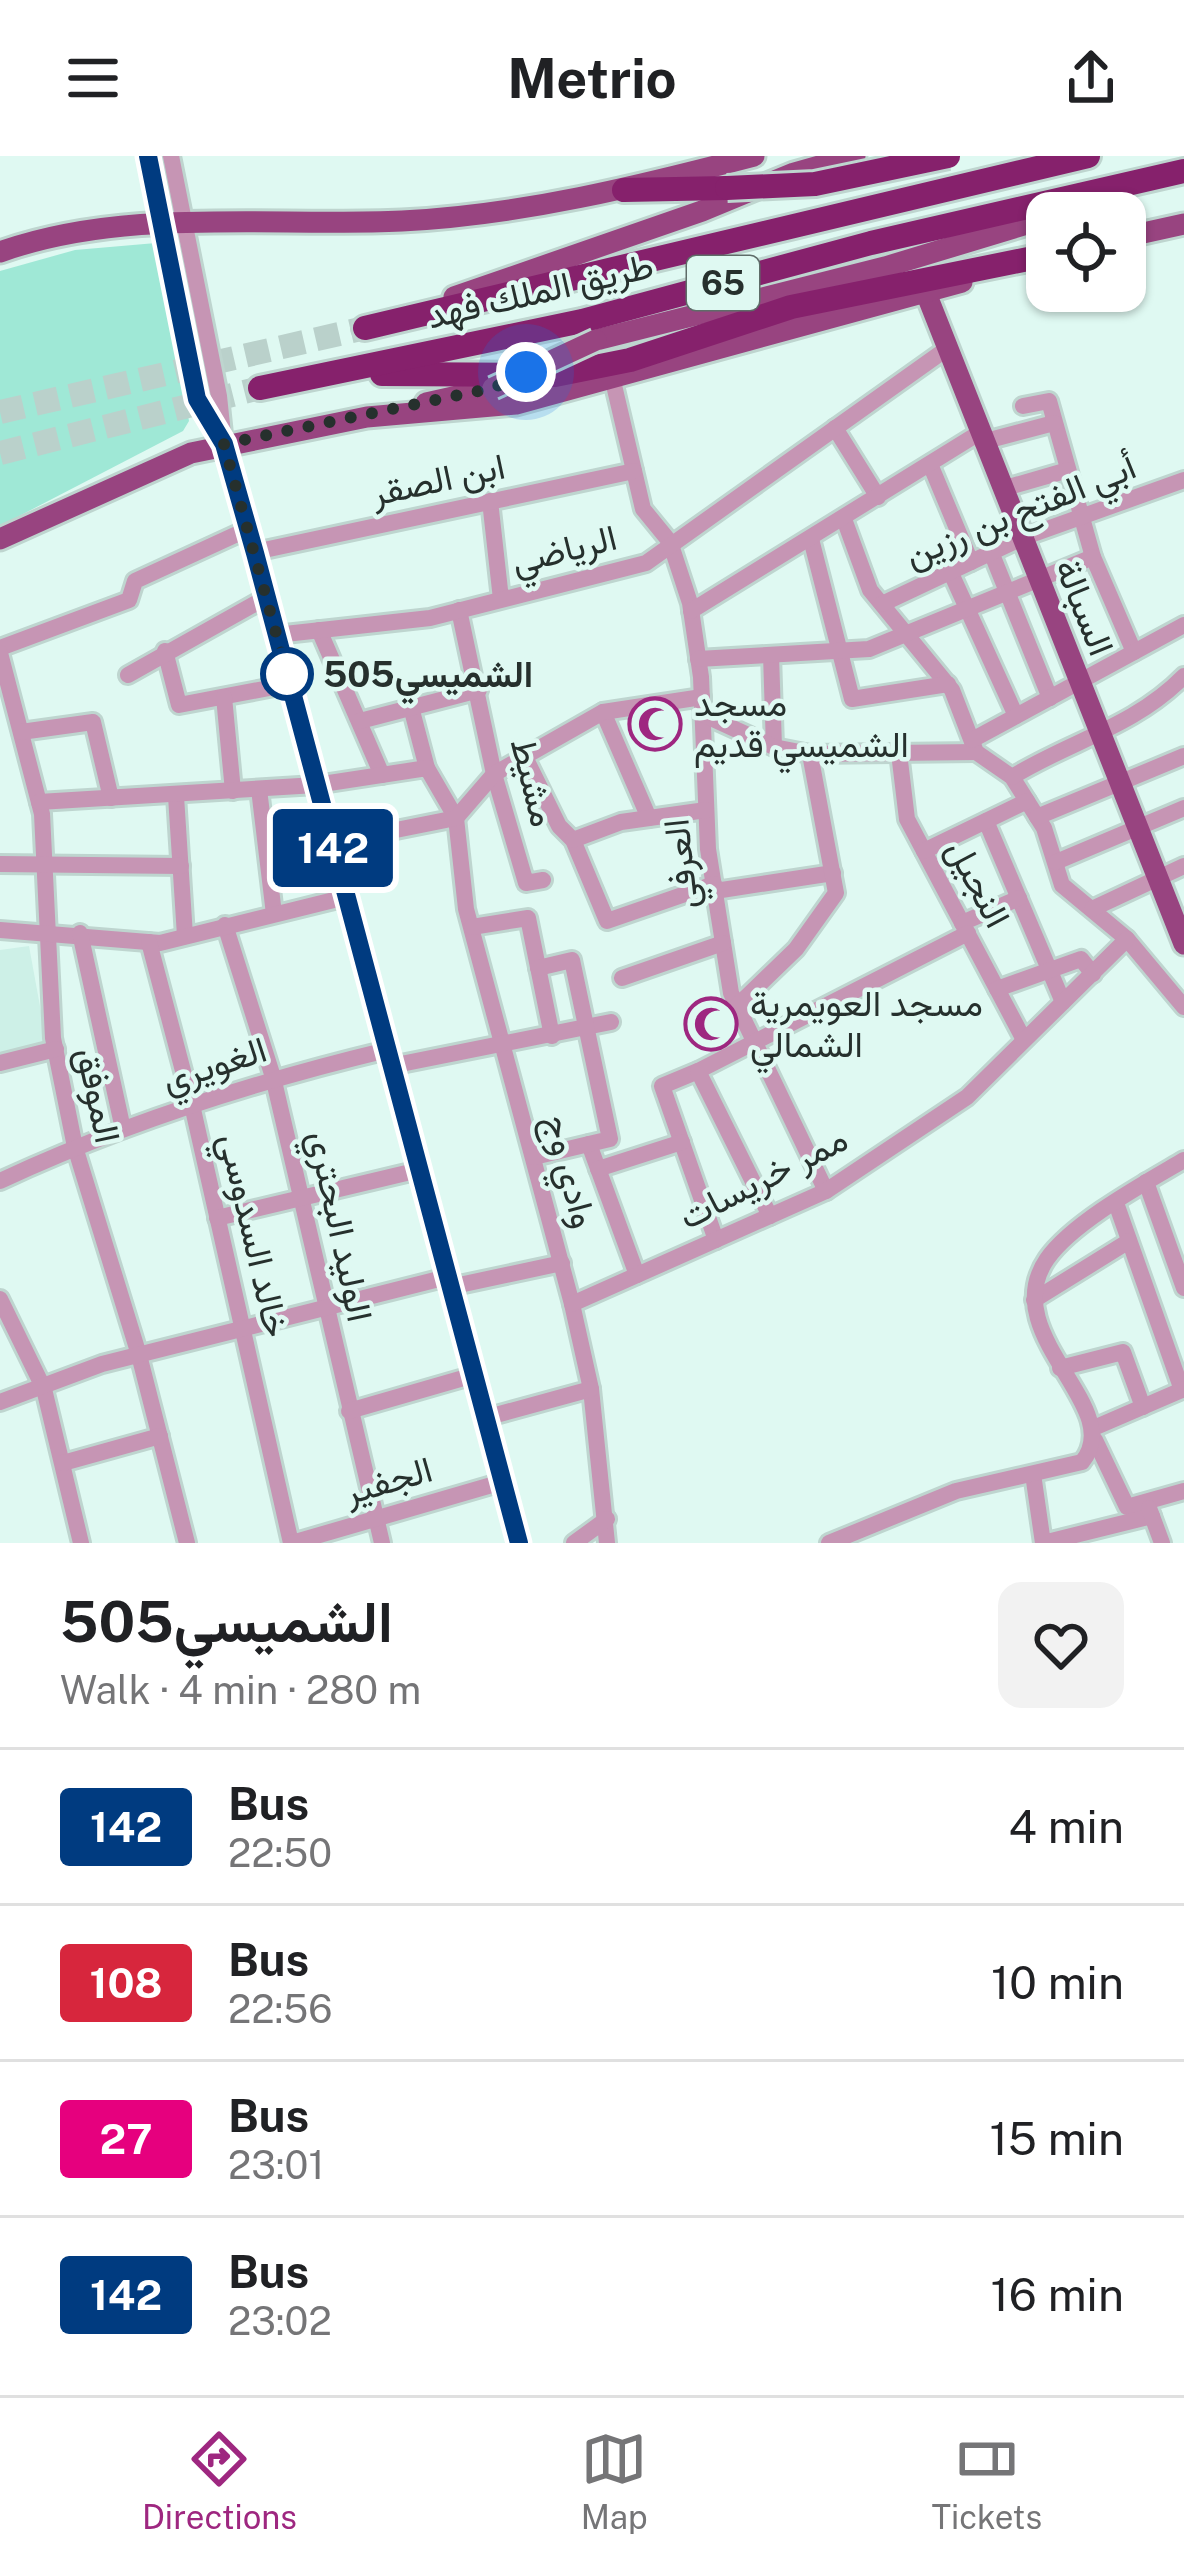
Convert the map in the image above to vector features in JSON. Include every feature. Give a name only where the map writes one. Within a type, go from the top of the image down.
[{"type":"highway","points":[[624,190],[815,184],[948,156]]},
{"type":"highway","name":"طريق الملك فهد","points":[[365,328],[1088,156]]},
{"type":"highway","name":"طريق الملك فهد","points":[[1093,192],[1180,172]]},
{"type":"highway","name":"طريق الملك فهد","points":[[1026,207],[871,243],[582,321],[260,388],[370,374],[555,375],[630,359],[790,307],[1026,260]]},
{"type":"main road","points":[[0,252],[91,229],[406,220],[624,190],[754,156]]},
{"type":"main road","points":[[365,328],[702,212],[794,173],[855,156]]},
{"type":"main road","points":[[1123,192],[1180,172]]},
{"type":"main road","points":[[0,539],[191,453],[493,388],[596,340],[885,267],[1026,224]]},
{"type":"main road","points":[[1146,232],[1184,224]]},
{"type":"main road","points":[[367,417],[516,404],[613,381],[1026,262]]},
{"type":"main road","name":"السبالة","points":[[926,293],[1184,944]]},
{"type":"street","points":[[148,156],[176,226]]},
{"type":"street","points":[[171,156],[176,226],[224,444],[519,1543]]},
{"type":"street","name":"الرياضي","points":[[276,635],[459,610],[646,563],[945,350]]},
{"type":"street","name":"العرفي","points":[[613,381],[643,509],[670,542],[692,611],[714,888],[737,1006],[826,1191]]},
{"type":"street","points":[[1023,406],[1049,401],[1093,557],[1134,652]]},
{"type":"street","points":[[692,611],[981,437],[1054,422]]},
{"type":"street","points":[[835,428],[878,497]]},
{"type":"street","points":[[930,464],[970,562]]},
{"type":"street","points":[[1002,489],[1068,470]]},
{"type":"street","name":"ابن الصقر","points":[[255,553],[634,471]]},
{"type":"street","name":"أبي الفتح بن رزين","points":[[882,604],[1022,538],[1184,480]]},
{"type":"street","points":[[490,501],[501,598]]},
{"type":"street","points":[[844,519],[870,590],[948,684],[974,746],[1012,777],[1032,809],[1062,885],[1127,939],[1184,1007]]},
{"type":"street","points":[[0,650],[129,600],[135,581],[248,530]]},
{"type":"street","points":[[811,539],[853,699],[948,684]]},
{"type":"street","points":[[991,552],[1050,698]]},
{"type":"street","points":[[698,659],[869,649],[1093,557]]},
{"type":"street","points":[[950,571],[1016,716]]},
{"type":"street","points":[[128,675],[267,597]]},
{"type":"street","name":"مشيط","points":[[459,610],[494,774],[526,883],[543,880]]},
{"type":"street","points":[[332,843],[457,818],[494,774],[603,712],[702,706],[774,747],[810,754],[974,746],[1016,716],[1184,625]]},
{"type":"street","points":[[319,630],[382,775]]},
{"type":"street","name":"الموفق","points":[[0,650],[39,802],[56,1049],[75,1147],[139,1355],[187,1543]]},
{"type":"street","points":[[165,651],[179,705],[290,684]]},
{"type":"street","points":[[771,655],[774,747]]},
{"type":"street","points":[[1012,777],[1142,712],[1184,676]]},
{"type":"street","points":[[359,721],[479,690]]},
{"type":"street","points":[[224,697],[233,791]]},
{"type":"street","points":[[411,707],[427,768],[457,818]]},
{"type":"street","points":[[603,712],[649,818]]},
{"type":"street","points":[[0,725],[93,722],[111,799]]},
{"type":"street","name":"النجيل","points":[[899,753],[907,819],[1023,1038]]},
{"type":"street","points":[[737,1006],[796,949],[836,893],[810,754]]},
{"type":"street","points":[[524,755],[559,826],[573,840],[607,921],[714,888],[832,873]]},
{"type":"street","points":[[925,851],[986,821],[1120,785],[1184,756]]},
{"type":"street","points":[[39,802],[316,785],[427,768]]},
{"type":"street","points":[[259,789],[274,914]]},
{"type":"street","points":[[176,796],[185,936]]},
{"type":"street","points":[[1056,862],[1184,808]]},
{"type":"street","points":[[573,840],[621,821],[706,811]]},
{"type":"street","name":"وادي وج","points":[[457,818],[472,927],[591,1389],[607,1543]]},
{"type":"street","points":[[986,821],[1063,1002]]},
{"type":"street","points":[[0,864],[181,866]]},
{"type":"street","points":[[1092,910],[1184,866]]},
{"type":"street","points":[[0,929],[149,942],[346,897]]},
{"type":"street","points":[[716,1240],[662,1086],[755,1046],[1019,898]]},
{"type":"street","points":[[472,927],[528,918],[552,1036]]},
{"type":"street","name":"الوليد البحتري","points":[[225,925],[274,1077],[304,1199],[324,1311],[382,1543]]},
{"type":"street","points":[[80,933],[123,1129]]},
{"type":"street","name":"ممر خريسات","points":[[572,1304],[826,1191],[967,1097],[1127,939]]},
{"type":"street","name":"خالد السدوسي","points":[[149,942],[192,1105],[291,1543]]},
{"type":"street","points":[[622,978],[723,943]]},
{"type":"street","points":[[997,988],[1081,959],[1093,974]]},
{"type":"street","points":[[534,1157],[610,1138],[572,960],[538,968]]},
{"type":"street","name":"الغويري","points":[[0,1181],[75,1147],[274,1077],[389,1058],[504,1047],[611,1022]]},
{"type":"street","points":[[0,1063],[56,1049]]},
{"type":"street","points":[[698,1071],[770,1216]]},
{"type":"street","points":[[598,1169],[682,1142]]},
{"type":"street","points":[[589,1144],[637,1275]]},
{"type":"street","points":[[1149,1509],[1127,1507],[1060,1368],[1034,1300],[1035,1281],[1050,1255],[1116,1203],[1184,1160]]},
{"type":"street","points":[[217,1218],[419,1170]]},
{"type":"street","points":[[1146,1182],[1184,1288]]},
{"type":"street","points":[[829,1543],[956,1491],[1082,1462],[1095,1433],[1183,1390],[1116,1203]]},
{"type":"street","points":[[1034,1300],[1129,1241]]},
{"type":"street","points":[[0,1402],[139,1355],[449,1282],[562,1263]]},
{"type":"street","points":[[0,1298],[44,1389],[81,1543]]},
{"type":"street","points":[[1060,1368],[1124,1352],[1142,1407]]},
{"type":"street","points":[[349,1411],[474,1375]]},
{"type":"street","points":[[485,1418],[591,1389]]},
{"type":"street","points":[[63,1463],[160,1436]]},
{"type":"street","points":[[1033,1474],[1043,1543],[1149,1509],[1184,1491]]},
{"type":"street","name":"الجفير","points":[[291,1543],[502,1482]]},
{"type":"street","points":[[1149,1509],[1162,1543]]},
{"type":"street","points":[[574,1543],[607,1519]]},
{"type":"shaded area","points":[[29,946],[46,1039],[37,1051],[0,1059],[0,950]]},
{"type":"green space","points":[[156,243],[189,421],[183,431],[0,526],[0,271],[75,250]]},
{"type":"tunnel","points":[[0,412],[365,328]]},
{"type":"tunnel","points":[[0,453],[260,388]]},
{"type":"bus line","name":"142","points":[[148,156],[197,399],[224,444],[255,553],[519,1543]]},
{"type":"place","name":"الشميسي505","points":[[287,674]]},
{"type":"place","name":"مسجد الشميسي قديم","points":[[655,724]]},
{"type":"place","name":"مسجد العويمرية الشمالي","points":[[711,1024]]},
{"type":"route","points":[[287,674],[290,684],[224,444],[493,388],[526,372]]}]
